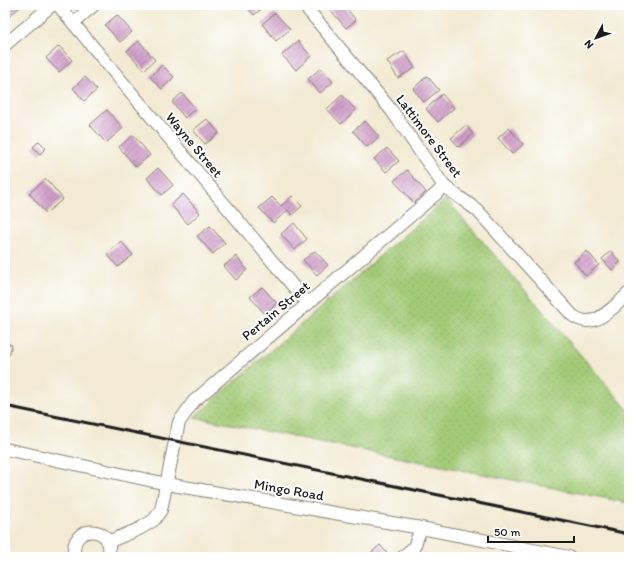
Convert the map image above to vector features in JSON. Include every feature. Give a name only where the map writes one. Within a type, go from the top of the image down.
[{"type":"street","points":[[5,45],[52,5]]},
{"type":"street","name":"Wayne Street","points":[[58,5],[308,304]]},
{"type":"street","points":[[73,23],[94,5]]},
{"type":"street","name":"Lattimore Street","points":[[304,5],[392,111],[444,186],[477,210],[572,316],[585,321],[591,321],[604,315],[629,293]]},
{"type":"street","name":"Pertain Street","points":[[108,542],[139,529],[154,520],[161,510],[179,422],[194,401],[444,186]]},
{"type":"street","name":"Mingo Road","points":[[5,449],[167,484],[421,528],[569,557]]},
{"type":"street","points":[[404,557],[414,547],[421,528]]},
{"type":"street","points":[[75,557],[73,550],[74,543],[78,537],[91,531],[98,532],[104,536],[108,542],[110,549],[108,557]]},
{"type":"green space","points":[[446,199],[629,411],[629,503],[194,417]]},
{"type":"building","points":[[5,5],[22,5],[5,20]]},
{"type":"building","points":[[245,5],[266,5],[254,15]]},
{"type":"building","points":[[326,5],[352,5],[347,9],[356,20],[346,28]]},
{"type":"building","points":[[275,13],[290,29],[276,41],[262,24]]},
{"type":"building","points":[[117,15],[132,32],[120,42],[105,25]]},
{"type":"building","points":[[139,41],[155,60],[144,70],[127,51]]},
{"type":"building","points":[[298,41],[311,56],[296,70],[282,55]]},
{"type":"building","points":[[59,46],[72,60],[59,72],[46,58]]},
{"type":"building","points":[[404,51],[415,68],[398,78],[387,61]]},
{"type":"building","points":[[162,65],[174,77],[162,89],[150,77]]},
{"type":"building","points":[[321,68],[333,82],[320,93],[308,79]]},
{"type":"building","points":[[427,76],[439,90],[424,102],[413,89]]},
{"type":"building","points":[[85,77],[97,90],[84,101],[73,88]]},
{"type":"building","points":[[182,93],[195,108],[185,118],[172,102]]},
{"type":"building","points":[[442,94],[454,108],[438,122],[426,109]]},
{"type":"building","points":[[342,95],[356,110],[341,124],[327,109]]},
{"type":"building","points":[[107,110],[123,128],[106,143],[90,125]]},
{"type":"building","points":[[207,119],[219,133],[205,144],[193,130]]},
{"type":"building","points":[[365,121],[379,137],[367,147],[353,131]]},
{"type":"building","points":[[466,125],[473,134],[459,147],[451,138]]},
{"type":"building","points":[[509,128],[523,144],[512,154],[498,138]]},
{"type":"building","points":[[133,135],[150,155],[136,167],[119,147]]},
{"type":"building","points":[[39,141],[46,148],[40,154],[33,147]]},
{"type":"building","points":[[387,148],[399,161],[386,172],[374,159]]},
{"type":"building","points":[[158,168],[173,185],[162,195],[147,178]]},
{"type":"building","points":[[407,170],[426,192],[414,203],[394,181]]},
{"type":"building","points":[[46,179],[63,199],[46,213],[29,193]]},
{"type":"building","points":[[183,194],[200,213],[188,224],[171,205]]},
{"type":"building","points":[[292,196],[302,206],[292,215],[288,210],[273,223],[259,208],[272,197],[281,206]]},
{"type":"building","points":[[294,223],[307,239],[295,250],[281,234]]},
{"type":"building","points":[[210,226],[225,243],[213,254],[197,236]]},
{"type":"building","points":[[121,241],[133,255],[118,267],[107,254]]},
{"type":"building","points":[[315,251],[328,265],[317,275],[303,260]]},
{"type":"building","points":[[587,251],[599,265],[586,276],[574,262]]},
{"type":"building","points":[[611,251],[620,262],[612,270],[602,259]]},
{"type":"building","points":[[236,256],[247,270],[236,280],[224,266]]},
{"type":"building","points":[[262,287],[277,303],[265,314],[250,297]]},
{"type":"building","points":[[5,343],[12,345],[9,355],[5,354]]},
{"type":"building","points":[[380,545],[387,553],[382,557],[366,557]]},
{"type":"building","points":[[424,553],[428,557],[420,557]]},
{"type":"railway","points":[[5,406],[629,534]]}]
